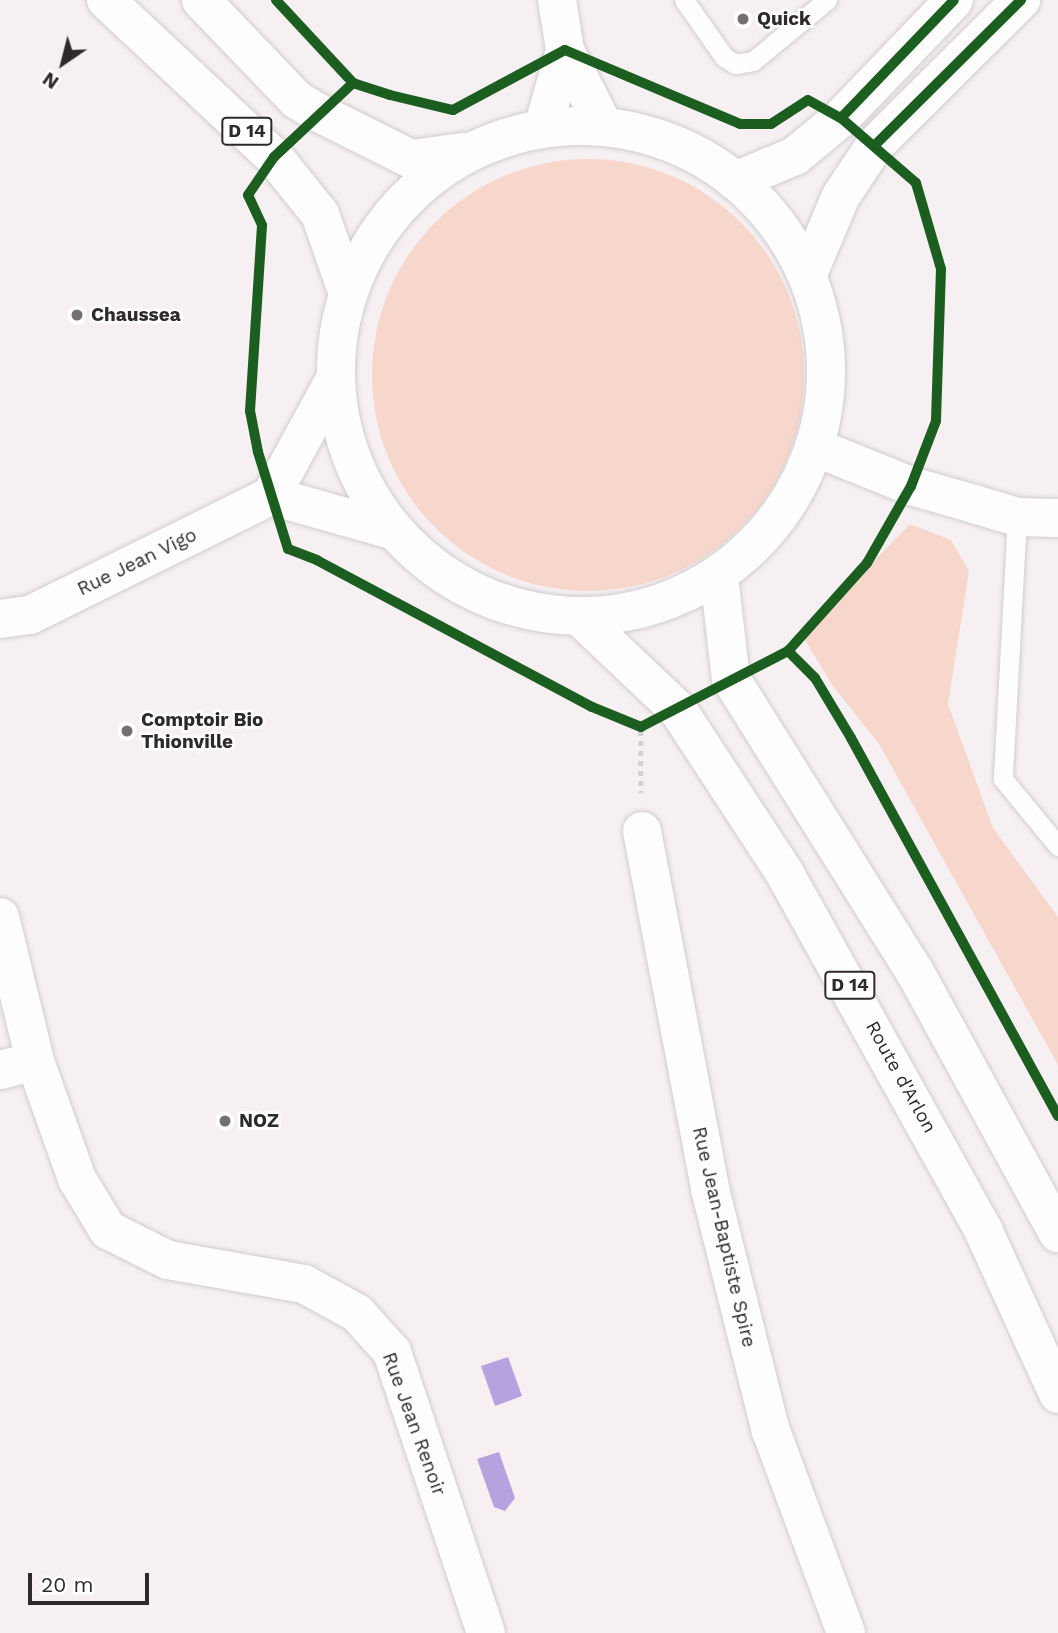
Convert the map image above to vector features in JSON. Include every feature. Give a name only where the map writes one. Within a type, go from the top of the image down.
[{"type":"main road","name":"D 14","points":[[107,0],[274,157],[320,215],[347,291]]},
{"type":"main road","name":"D 14","points":[[201,0],[297,100],[317,112],[411,159],[466,152]]},
{"type":"main road","points":[[557,0],[565,50],[603,125]]},
{"type":"main road","points":[[735,181],[795,156],[841,118],[954,0]]},
{"type":"main road","points":[[808,274],[841,196],[875,145],[1021,0]]},
{"type":"main road","points":[[543,128],[565,50]]},
{"type":"main road","points":[[334,381],[355,469],[395,531],[423,560],[471,591],[524,611],[581,618],[653,607],[719,576],[779,520],[817,448],[829,374],[808,274],[780,224],[735,181],[659,136],[603,125],[543,128],[466,152],[393,210],[347,291],[334,381],[271,496],[395,531]]},
{"type":"main road","points":[[817,448],[911,486],[1017,517],[1058,519]]},
{"type":"main road","name":"Rue Jean Vigo","points":[[0,619],[30,615],[271,496]]},
{"type":"main road","points":[[719,576],[731,680],[915,972],[1058,1233]]},
{"type":"main road","name":"Route d'Arlon","points":[[581,618],[678,710],[784,872],[889,1054],[984,1232],[1058,1394]]},
{"type":"main road","name":"Rue Jean-Baptiste Spire","points":[[642,831],[720,1230],[771,1431],[846,1633]]},
{"type":"main road","name":"Rue Jean Renoir","points":[[0,918],[17,1065],[77,1179],[108,1230],[167,1260],[304,1283],[357,1313],[392,1352],[486,1633]]},
{"type":"lane","points":[[684,0],[724,57],[735,64],[753,61],[827,0]]},
{"type":"lane","points":[[1017,517],[1003,779],[1058,846]]},
{"type":"path","points":[[628,722],[640,727],[678,710]]},
{"type":"path","points":[[640,727],[642,831]]},
{"type":"shaded area","points":[[588,159],[630,163],[671,175],[708,195],[741,222],[768,255],[788,292],[800,333],[804,375],[800,417],[788,458],[768,495],[741,528],[708,555],[671,575],[630,587],[588,591],[546,587],[505,575],[468,555],[435,528],[408,495],[388,458],[376,417],[372,375],[376,333],[388,292],[408,255],[435,222],[468,195],[505,175],[546,163]]},
{"type":"shaded area","points":[[910,524],[951,540],[969,571],[948,704],[993,828],[1058,917],[1058,1065],[879,744],[833,686],[802,635]]},
{"type":"shaded area","points":[[508,1357],[522,1396],[495,1406],[481,1366]]},
{"type":"shaded area","points":[[499,1452],[515,1498],[505,1511],[494,1507],[477,1459]]},
{"type":"cycle path","points":[[276,0],[353,83],[390,95],[453,110],[565,50],[740,124],[771,124],[808,100],[841,118],[916,183],[941,269],[936,421],[911,486],[867,563],[788,651],[641,727],[592,707],[317,560],[288,549],[258,452],[250,411],[262,225],[248,195],[274,157],[353,83]]},
{"type":"cycle path","points":[[841,118],[954,0]]},
{"type":"cycle path","points":[[875,145],[1021,0]]},
{"type":"cycle path","points":[[788,651],[815,678],[851,738],[1058,1116]]},
{"type":"place","name":"Quick","points":[[743,19]]},
{"type":"place","name":"Chaussea","points":[[77,315]]},
{"type":"place","name":"Comptoir Bio Thionville","points":[[127,731]]},
{"type":"place","name":"NOZ","points":[[225,1121]]}]
